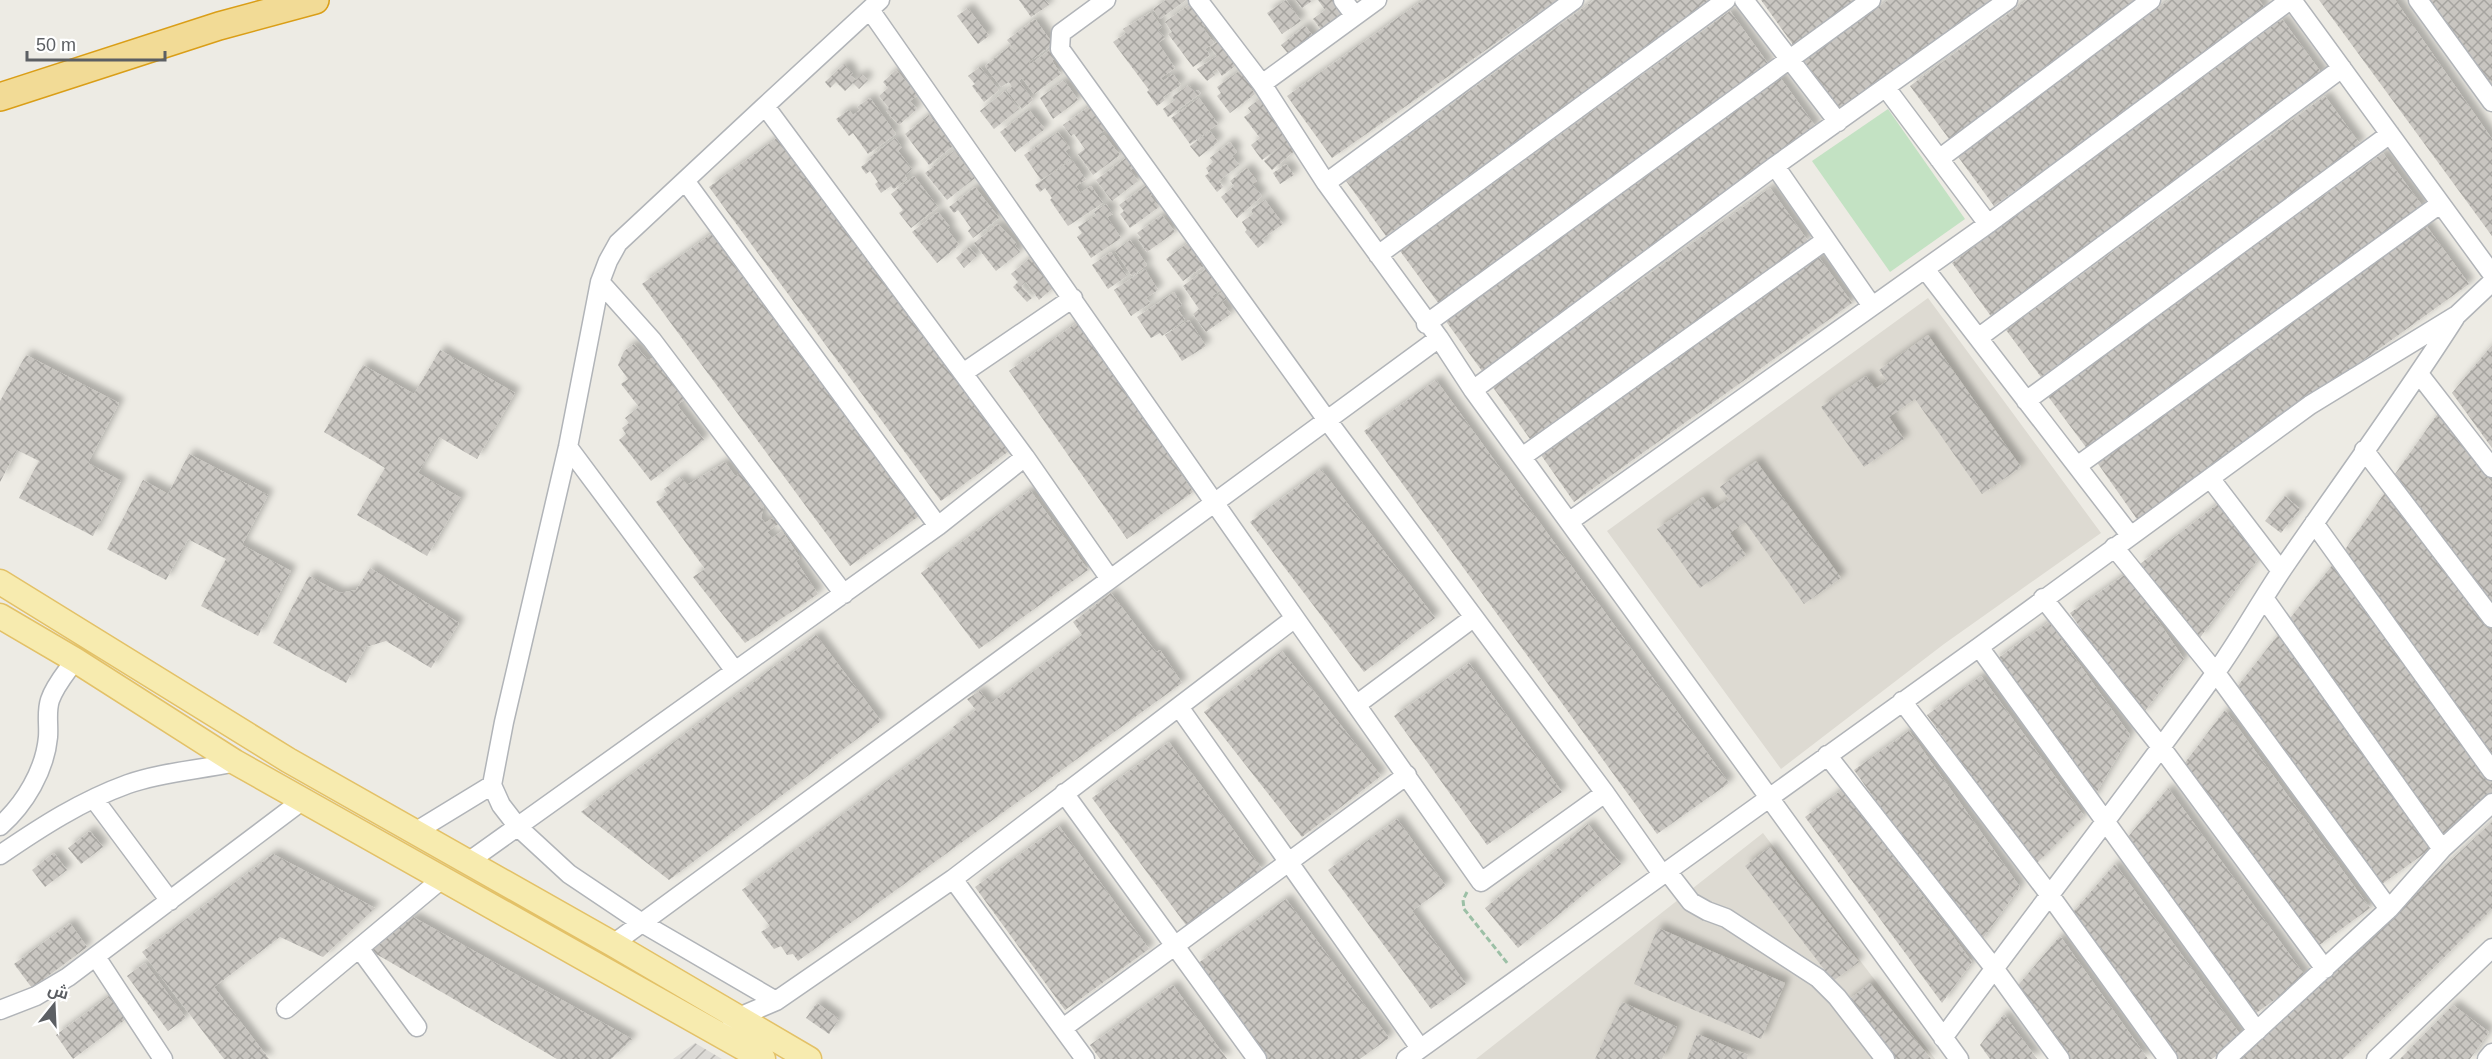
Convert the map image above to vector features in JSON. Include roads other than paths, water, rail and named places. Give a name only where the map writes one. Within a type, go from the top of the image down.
[{"type":"highway","points":[[0,97],[219,26],[315,0]]},
{"type":"main road","points":[[0,582],[288,760],[613,944],[809,1059]]},
{"type":"main road","points":[[0,616],[75,660],[235,762],[763,1059]]},
{"type":"main road","points":[[75,660],[91,637]]},
{"type":"street","points":[[1106,0],[1062,33],[1060,49],[1473,618],[1665,872],[1691,902],[1726,918],[1818,978],[1837,997],[1885,1059]]},
{"type":"street","points":[[1198,0],[1262,84],[1326,183],[1426,324],[1439,338],[1473,390],[1959,1059]]},
{"type":"street","points":[[1343,0],[1355,16]]},
{"type":"street","points":[[1262,84],[1377,0]]},
{"type":"street","points":[[1326,183],[1574,0]]},
{"type":"street","points":[[1378,255],[1726,0]]},
{"type":"street","points":[[1744,0],[1838,122]]},
{"type":"street","points":[[1426,324],[1871,0]]},
{"type":"street","points":[[1473,390],[1775,166],[2008,0]]},
{"type":"street","points":[[1939,159],[2151,0]]},
{"type":"street","points":[[1570,521],[1988,224],[2291,0],[2492,274]]},
{"type":"street","points":[[2418,0],[2492,102]]},
{"type":"street","points":[[776,1001],[642,923],[569,874],[518,827],[501,805],[492,785],[504,722],[568,447],[600,282],[608,261],[618,243],[875,5],[1073,298],[1481,882],[1605,793]]},
{"type":"street","points":[[1978,338],[2342,68]]},
{"type":"street","points":[[1886,88],[1988,224]]},
{"type":"street","points":[[765,106],[1025,457],[1110,579]]},
{"type":"street","points":[[2026,401],[2390,134]]},
{"type":"street","points":[[1775,166],[1872,306]]},
{"type":"street","points":[[686,182],[938,526]]},
{"type":"street","points":[[2077,466],[2440,204]]},
{"type":"street","points":[[1522,457],[1826,240]]},
{"type":"street","points":[[1925,269],[2130,535]]},
{"type":"street","points":[[600,282],[652,340],[844,594]]},
{"type":"street","points":[[1406,1059],[1979,647],[2310,405],[2457,315],[2492,282]]},
{"type":"street","points":[[963,373],[1073,298]]},
{"type":"street","points":[[1943,1038],[2049,894],[2106,824],[2216,673],[2281,571],[2419,374],[2457,315]]},
{"type":"street","points":[[613,944],[1439,338]]},
{"type":"street","points":[[2419,374],[2492,468]]},
{"type":"street","points":[[568,447],[735,670]]},
{"type":"street","points":[[2364,450],[2492,618]]},
{"type":"street","points":[[468,862],[938,526],[1025,457]]},
{"type":"street","points":[[2210,478],[2281,571]]},
{"type":"street","points":[[2314,523],[2492,771]]},
{"type":"street","points":[[2114,547],[2216,673],[2389,909]]},
{"type":"street","points":[[2043,598],[2161,747],[2325,969]]},
{"type":"street","points":[[2264,598],[2442,849]]},
{"type":"street","points":[[722,1034],[739,1017],[776,1001],[953,879],[1295,618]]},
{"type":"street","points":[[1356,705],[1473,618]]},
{"type":"street","points":[[1979,647],[2257,1031]]},
{"type":"street","points":[[0,826],[16,809],[37,775],[48,736],[49,703],[57,684],[75,660]]},
{"type":"street","points":[[1902,701],[2049,894],[2168,1059]]},
{"type":"street","points":[[1179,707],[1420,1048]]},
{"type":"street","points":[[1827,755],[1994,968],[2060,1059]]},
{"type":"street","points":[[0,855],[67,811],[128,784],[235,762]]},
{"type":"street","points":[[1063,1028],[1407,775]]},
{"type":"street","points":[[415,832],[492,785]]},
{"type":"street","points":[[1064,794],[1257,1059]]},
{"type":"street","points":[[94,799],[170,901]]},
{"type":"street","points":[[0,1010],[36,996],[96,957],[303,800]]},
{"type":"street","points":[[2226,1059],[2389,909],[2442,849],[2492,803]]},
{"type":"street","points":[[286,1009],[443,878]]},
{"type":"street","points":[[953,879],[1085,1059]]},
{"type":"street","points":[[359,948],[417,1027]]},
{"type":"street","points":[[2376,1059],[2489,956]]},
{"type":"street","points":[[96,957],[161,1058]]},
{"type":"street","points":[[2487,1059],[2492,1053]]}]
